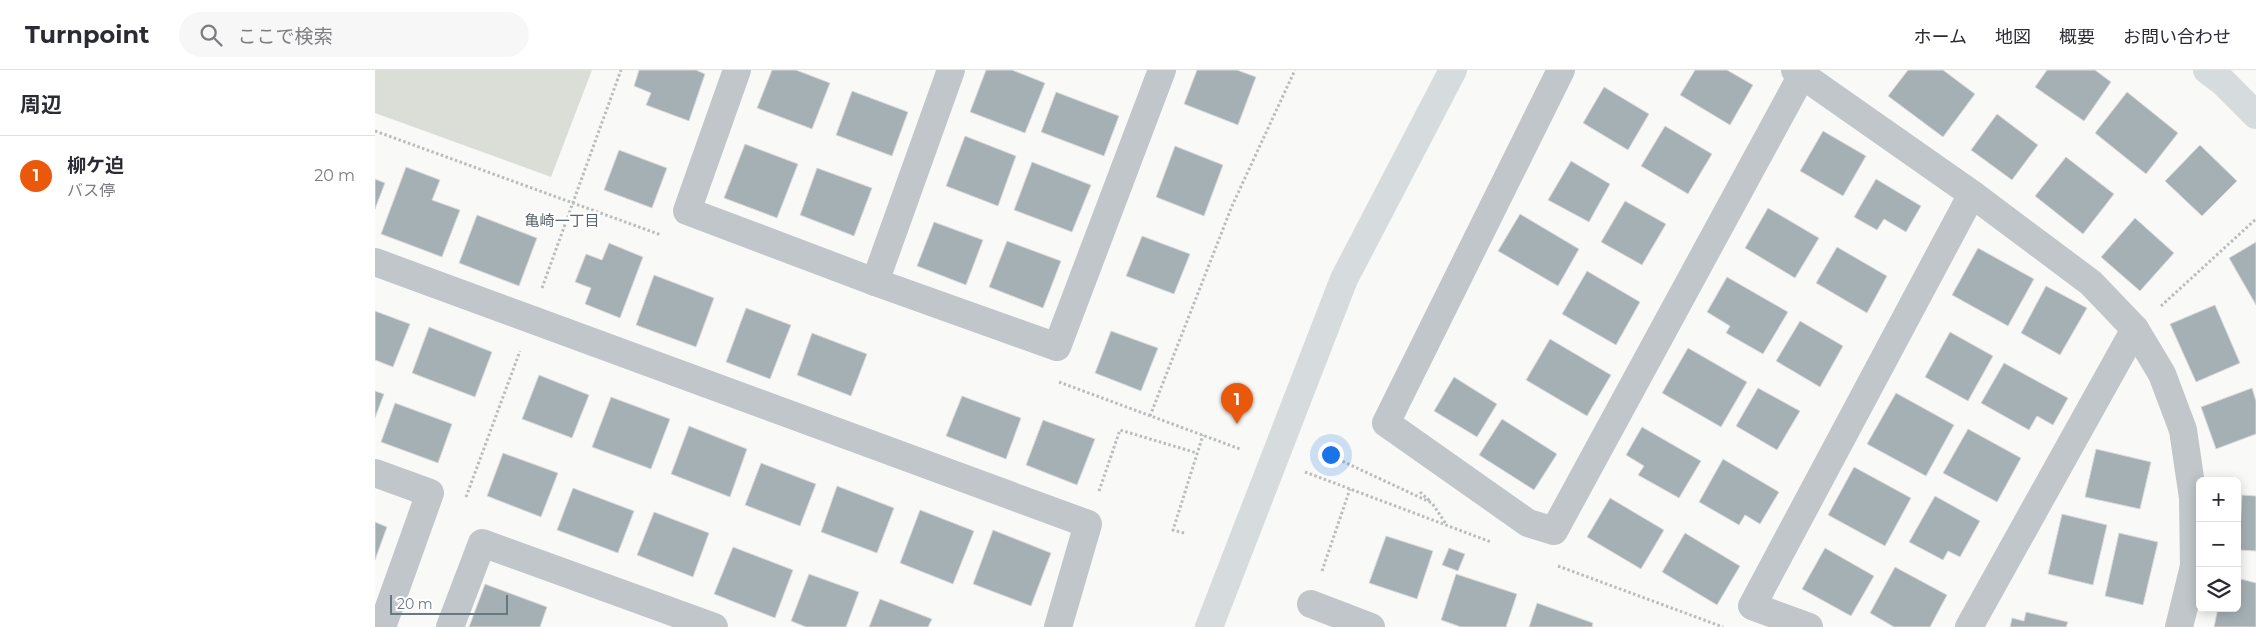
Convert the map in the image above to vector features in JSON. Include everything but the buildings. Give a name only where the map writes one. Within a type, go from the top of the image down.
[{"type":"street","points":[[737,70],[687,211],[1057,348],[1162,70]]},
{"type":"street","points":[[875,282],[951,70]]},
{"type":"street","points":[[1209,627],[1344,279],[1453,70]]},
{"type":"street","points":[[1561,70],[1386,422],[1528,523],[1554,531],[1799,72],[1972,194],[2091,283],[2135,329],[2162,374],[2183,430],[2193,498],[2194,566],[2179,627]]},
{"type":"street","points":[[2207,70],[2223,82],[2256,114]]},
{"type":"street","points":[[1809,627],[1752,606],[1972,194]]},
{"type":"street","points":[[375,262],[1088,524],[1058,627]]},
{"type":"street","points":[[1969,627],[2135,329]]},
{"type":"street","points":[[375,473],[430,493],[382,627]]},
{"type":"street","points":[[450,627],[482,542],[714,627]]},
{"type":"street","points":[[1311,604],[1371,627]]},
{"type":"path","points":[[1151,416],[1232,206],[1295,70]]},
{"type":"path","points":[[2135,329],[2256,219]]},
{"type":"path","points":[[1088,524],[1120,430],[1197,454]]},
{"type":"path","points":[[1184,533],[1173,530],[1203,435]]},
{"type":"path","points":[[1329,455],[1432,504],[1447,525]]},
{"type":"path","points":[[1311,604],[1350,489]]},
{"type":"shaded area","points":[[375,70],[592,70],[551,177],[375,113]]},
{"type":"place","name":"柳ケ迫","points":[[1237,424]]},
{"type":"district","name":"亀崎一丁目","points":[[562,221]]}]
